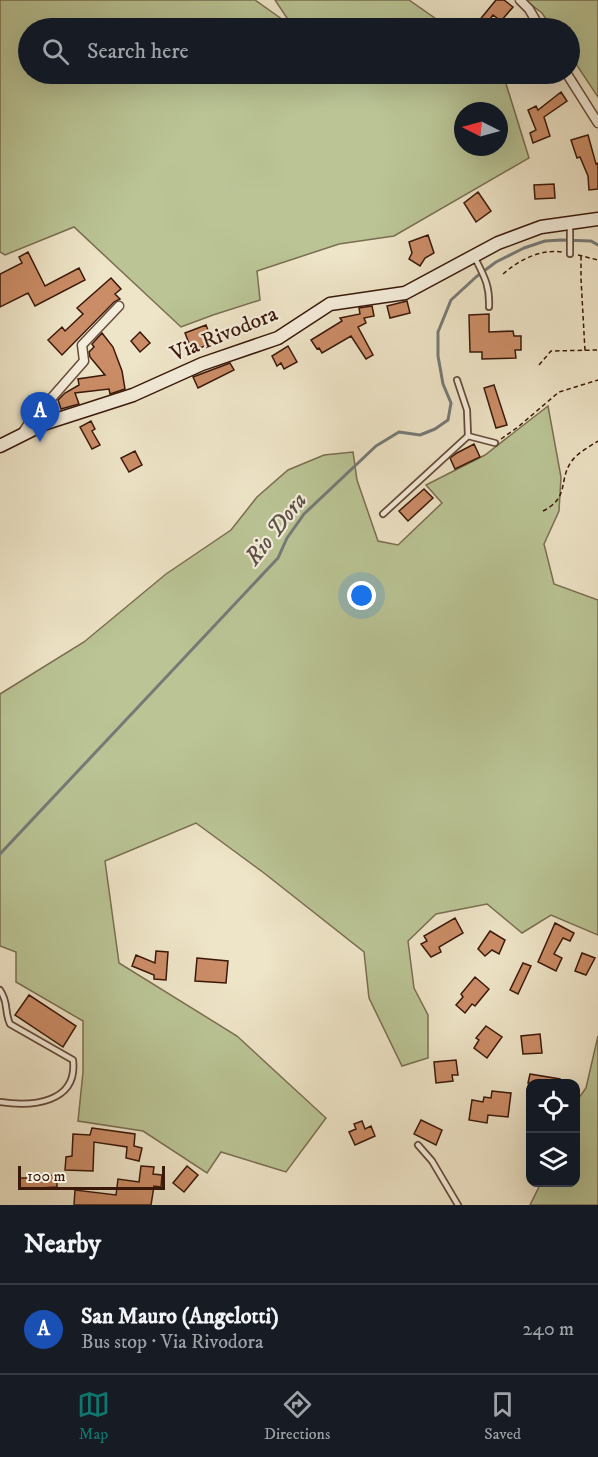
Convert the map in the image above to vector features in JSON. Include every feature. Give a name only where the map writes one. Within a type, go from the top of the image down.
[{"type":"street","points":[[520,0],[534,18]]},
{"type":"street","points":[[573,84],[598,123]]},
{"type":"street","name":"Via Rivodora","points":[[0,447],[46,423],[133,395],[202,364],[278,338],[330,304],[405,293],[477,262],[498,243],[541,227],[570,229],[598,219]]},
{"type":"street","points":[[21,436],[27,426],[84,361],[82,345],[119,306]]},
{"type":"lane","points":[[570,229],[570,254]]},
{"type":"lane","points":[[477,262],[487,279],[490,294],[489,307]]},
{"type":"lane","points":[[383,514],[468,436],[467,410],[457,380]]},
{"type":"lane","points":[[468,436],[495,443]]},
{"type":"lane","points":[[0,990],[6,999],[7,1017],[10,1024],[73,1060],[74,1073],[62,1093],[50,1100],[31,1104],[0,1102]]},
{"type":"lane","points":[[418,1145],[432,1161],[458,1205]]},
{"type":"path","points":[[503,274],[513,264],[526,258],[554,251],[598,260]]},
{"type":"path","points":[[581,255],[585,351]]},
{"type":"path","points":[[539,364],[551,351],[598,350]]},
{"type":"path","points":[[495,443],[518,427],[559,392],[598,380]]},
{"type":"path","points":[[543,511],[555,505],[565,487],[565,474],[572,460],[598,441]]},
{"type":"green space","points":[[0,0],[255,0],[280,18],[18,18],[18,84],[506,84],[529,158],[394,236],[339,244],[257,271],[260,300],[181,327],[74,227],[5,255],[0,252]]},
{"type":"green space","points":[[275,0],[409,0],[435,18],[287,18]]},
{"type":"green space","points":[[525,0],[598,0],[598,97],[580,70],[580,18],[545,18]]},
{"type":"green space","points":[[548,406],[561,477],[559,511],[544,544],[554,584],[598,600],[598,935],[551,915],[522,933],[487,904],[436,914],[408,941],[414,988],[428,1015],[428,1058],[402,1066],[369,998],[364,952],[196,823],[105,861],[119,963],[237,1036],[326,1118],[286,1172],[221,1152],[207,1173],[143,1131],[78,1121],[83,1072],[83,1021],[16,982],[16,952],[0,946],[0,694],[84,642],[166,574],[231,530],[257,497],[288,470],[324,455],[353,452],[357,480],[378,541],[398,545],[442,503],[426,485],[485,455]]},
{"type":"green space","points":[[598,1036],[598,1205],[530,1205],[539,1187],[580,1187],[580,1096],[586,1088]]},
{"type":"building","points":[[496,0],[504,0],[513,7],[504,18],[493,15],[491,18],[481,18]]},
{"type":"building","points":[[561,92],[567,101],[544,117],[550,136],[533,143],[530,133],[536,130],[528,110],[536,106],[538,110]]},
{"type":"building","points":[[588,135],[596,164],[598,163],[598,189],[589,190],[588,176],[580,157],[577,158],[571,140]]},
{"type":"building","points":[[554,184],[555,198],[535,199],[534,185]]},
{"type":"building","points":[[478,192],[491,211],[476,222],[464,203]]},
{"type":"building","points":[[428,235],[434,253],[425,258],[420,266],[409,259],[412,253],[409,242]]},
{"type":"building","points":[[28,252],[45,286],[79,268],[85,280],[35,306],[28,293],[0,307],[0,274],[22,263],[19,257]]},
{"type":"building","points":[[111,278],[121,289],[115,294],[120,299],[114,302],[62,355],[48,340],[62,327],[65,331],[83,314],[77,308]]},
{"type":"building","points":[[407,301],[410,313],[390,318],[387,306]]},
{"type":"building","points":[[372,306],[374,316],[364,318],[366,323],[358,327],[373,355],[366,359],[351,336],[322,353],[311,340],[342,321],[340,318],[360,314],[359,308]]},
{"type":"building","points":[[489,314],[489,332],[513,331],[514,336],[521,336],[521,350],[515,350],[516,358],[482,359],[482,352],[470,352],[469,315]]},
{"type":"building","points":[[206,325],[213,343],[192,351],[185,333]]},
{"type":"building","points":[[140,332],[150,343],[140,352],[131,341]]},
{"type":"building","points":[[102,333],[113,347],[122,371],[125,389],[110,394],[109,389],[75,393],[79,404],[61,409],[58,400],[79,385],[78,379],[105,375],[90,357],[89,352],[94,347],[92,344]]},
{"type":"building","points":[[288,346],[297,362],[284,369],[281,363],[277,366],[272,356]]},
{"type":"building","points":[[230,363],[234,370],[198,388],[193,377]]},
{"type":"building","points":[[494,385],[507,425],[496,428],[484,388]]},
{"type":"building","points":[[91,421],[95,429],[92,431],[100,445],[92,449],[80,427]]},
{"type":"building","points":[[474,444],[480,457],[455,469],[450,458]]},
{"type":"building","points":[[135,451],[142,465],[129,472],[121,458]]},
{"type":"building","points":[[424,489],[433,498],[408,521],[399,511]]},
{"type":"building","points":[[455,918],[463,933],[439,947],[441,952],[431,957],[421,944],[427,941],[424,936]]},
{"type":"building","points":[[555,923],[574,933],[570,941],[563,938],[554,954],[562,958],[556,971],[538,962]]},
{"type":"building","points":[[490,931],[505,940],[499,954],[492,950],[485,956],[478,949]]},
{"type":"building","points":[[156,951],[168,952],[166,980],[154,979],[154,975],[132,966],[136,955],[155,963]]},
{"type":"building","points":[[582,953],[595,958],[586,975],[575,971]]},
{"type":"building","points":[[197,958],[228,961],[226,983],[195,981]]},
{"type":"building","points":[[523,963],[531,966],[518,994],[510,990]]},
{"type":"building","points":[[475,977],[489,989],[475,1006],[472,1004],[465,1013],[456,1005],[463,997],[461,994]]},
{"type":"building","points":[[29,995],[76,1026],[63,1047],[15,1015]]},
{"type":"building","points":[[486,1026],[502,1037],[487,1058],[474,1048],[479,1040],[476,1038]]},
{"type":"building","points":[[540,1034],[542,1053],[523,1054],[521,1036]]},
{"type":"building","points":[[456,1060],[458,1075],[452,1075],[453,1081],[436,1083],[434,1062]]},
{"type":"building","points":[[530,1074],[560,1079],[529,1079]]},
{"type":"building","points":[[492,1091],[511,1093],[508,1117],[488,1115],[487,1123],[469,1120],[472,1100],[483,1102],[484,1097],[491,1098]]},
{"type":"building","points":[[421,1120],[442,1130],[436,1145],[414,1134]]},
{"type":"building","points":[[362,1121],[365,1129],[371,1126],[375,1136],[355,1145],[349,1132],[356,1129],[354,1124]]},
{"type":"building","points":[[92,1128],[135,1134],[134,1146],[142,1148],[139,1161],[126,1158],[127,1147],[94,1142],[93,1171],[65,1170],[66,1157],[72,1156],[73,1134],[90,1135]]},
{"type":"building","points":[[141,1166],[154,1167],[153,1174],[162,1175],[161,1187],[154,1186],[151,1205],[74,1205],[75,1190],[116,1195],[118,1179],[139,1182]]},
{"type":"building","points":[[187,1166],[198,1175],[184,1192],[173,1183]]},
{"type":"building","points":[[38,1174],[57,1176],[57,1187],[20,1189],[20,1178],[38,1178]]},
{"type":"waterway","name":"Rio Dora","points":[[0,854],[278,558],[287,538],[304,514],[376,446],[399,432],[420,435],[448,420],[451,403],[443,384],[438,356],[438,332],[451,300],[496,262],[524,248],[545,241],[561,240],[591,241],[598,245]]},
{"type":"place","name":"San Mauro (Angelotti)","points":[[40,442]]}]
